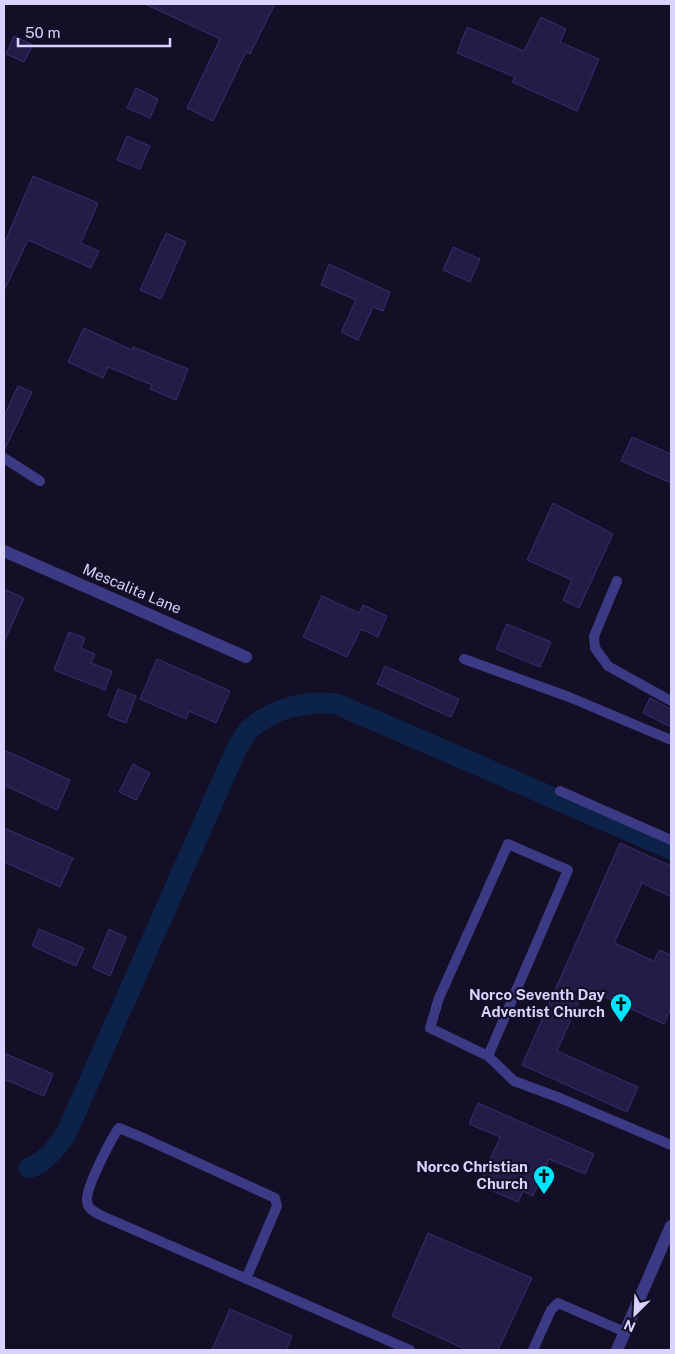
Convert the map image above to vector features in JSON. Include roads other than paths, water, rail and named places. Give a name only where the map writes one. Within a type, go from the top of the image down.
[{"type":"street","name":"Mescalita Lane","points":[[4,551],[246,657]]},
{"type":"street","points":[[617,1350],[671,1226]]},
{"type":"lane","points":[[4,458],[40,481]]},
{"type":"lane","points":[[617,581],[594,636],[595,648],[608,666],[671,701]]},
{"type":"lane","points":[[464,659],[569,697],[671,740]]},
{"type":"lane","points":[[560,790],[671,840]]},
{"type":"lane","points":[[488,1056],[568,870],[508,844],[439,998],[430,1028],[488,1056],[514,1081],[560,1098],[671,1146]]},
{"type":"lane","points":[[246,1279],[277,1206],[275,1198],[119,1128],[112,1137],[90,1186],[86,1199],[90,1209],[100,1215],[246,1279],[410,1350]]},
{"type":"lane","points":[[533,1350],[551,1310],[558,1304],[625,1332]]},
{"type":"waterway","points":[[29,1168],[50,1154],[66,1134],[236,750],[249,730],[258,722],[279,711],[314,703],[337,704],[671,849]]},
{"type":"place","name":"Norco Seventh Day Adventist Church","points":[[621,1023]]},
{"type":"place","name":"Norco Christian Church","points":[[544,1195]]}]
